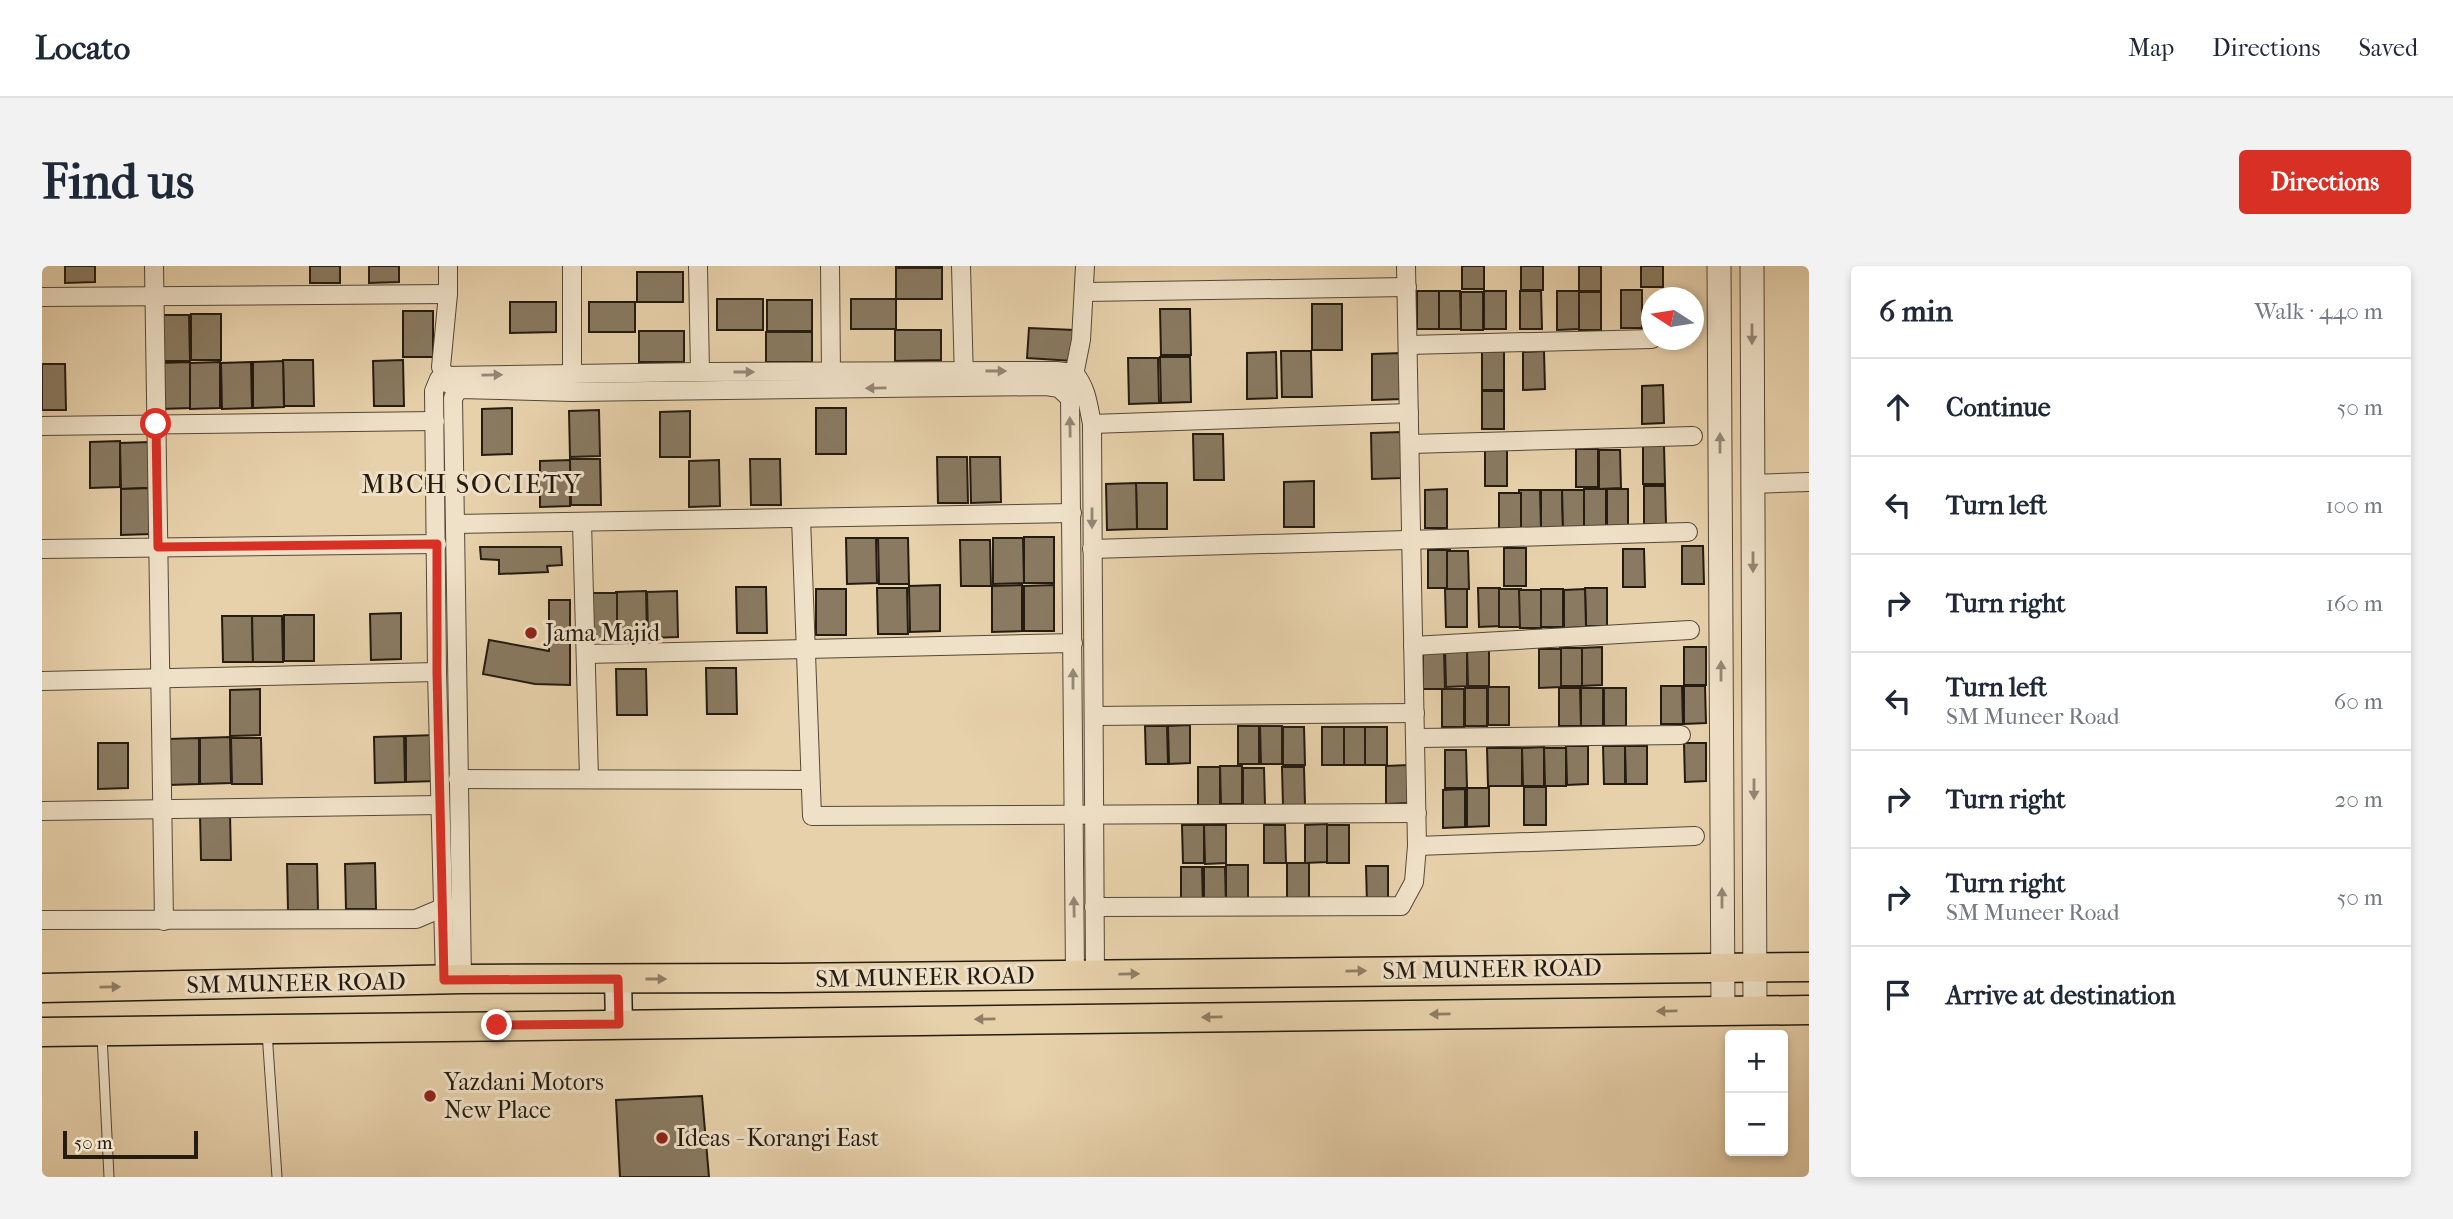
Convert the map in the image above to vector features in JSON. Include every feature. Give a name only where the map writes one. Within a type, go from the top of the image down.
[{"type":"main road","name":"SM MUNEER ROAD","points":[[42,988],[453,979],[1809,967]]},
{"type":"main road","points":[[618,979],[619,1024]]},
{"type":"main road","name":"SM MUNEER ROAD","points":[[42,1032],[1809,1010]]},
{"type":"street","points":[[154,266],[164,921]]},
{"type":"street","points":[[447,266],[448,294],[441,367],[455,393],[458,779],[462,909],[453,979]]},
{"type":"street","points":[[572,266],[572,373]]},
{"type":"street","points":[[698,266],[700,372]]},
{"type":"street","points":[[830,266],[831,372]]},
{"type":"street","points":[[961,266],[964,379]]},
{"type":"street","points":[[1085,266],[1081,340],[1070,398],[1072,815],[1085,975]]},
{"type":"street","points":[[1094,906],[1401,906],[1414,882],[1417,813],[1406,266]]},
{"type":"street","points":[[1719,266],[1723,1011]]},
{"type":"street","points":[[1752,266],[1755,1011]]},
{"type":"street","points":[[1085,292],[1406,287]]},
{"type":"street","points":[[42,298],[448,294]]},
{"type":"street","points":[[1408,345],[1641,338]]},
{"type":"street","points":[[455,393],[459,389],[572,392],[964,379],[1056,371],[1074,373],[1086,391],[1092,424],[1094,906],[1085,975]]},
{"type":"street","points":[[453,979],[442,908],[434,391],[439,379],[444,376],[572,373],[831,372],[1046,386],[1059,388],[1070,398]]},
{"type":"street","points":[[1092,424],[1409,413]]},
{"type":"street","points":[[42,426],[435,421]]},
{"type":"street","points":[[1410,444],[1693,436]]},
{"type":"street","points":[[1752,484],[1809,482]]},
{"type":"street","points":[[455,523],[1072,513]]},
{"type":"street","points":[[801,518],[812,816],[1417,813]]},
{"type":"street","points":[[582,522],[589,779]]},
{"type":"street","points":[[1092,549],[1688,532]]},
{"type":"street","points":[[42,549],[437,544]]},
{"type":"street","points":[[1413,646],[1690,630]]},
{"type":"street","points":[[586,654],[1073,643]]},
{"type":"street","points":[[42,681],[437,672]]},
{"type":"street","points":[[1094,716],[1415,713]]},
{"type":"street","points":[[1416,738],[1681,735]]},
{"type":"street","points":[[458,779],[810,780]]},
{"type":"street","points":[[42,811],[440,804]]},
{"type":"street","points":[[1417,846],[1695,835]]},
{"type":"street","points":[[42,920],[416,919],[442,908],[462,909]]},
{"type":"lane","points":[[267,1029],[277,1177]]},
{"type":"lane","points":[[102,1031],[109,1177]]},
{"type":"building","points":[[65,266],[95,266],[95,282],[65,283]]},
{"type":"building","points":[[310,266],[340,266],[340,283],[310,283]]},
{"type":"building","points":[[369,266],[399,266],[399,282],[369,283]]},
{"type":"building","points":[[896,266],[942,266],[942,269],[896,270]]},
{"type":"building","points":[[1462,266],[1484,266],[1484,289],[1462,289]]},
{"type":"building","points":[[1521,266],[1543,266],[1543,290],[1521,290]]},
{"type":"building","points":[[1579,266],[1601,266],[1601,291],[1579,291]]},
{"type":"building","points":[[1641,266],[1663,266],[1663,287],[1641,287]]},
{"type":"building","points":[[896,268],[942,268],[942,299],[896,299]]},
{"type":"building","points":[[637,272],[683,272],[683,302],[637,302]]},
{"type":"building","points":[[1621,290],[1641,290],[1641,328],[1621,328]]},
{"type":"building","points":[[1417,291],[1439,291],[1439,329],[1417,329]]},
{"type":"building","points":[[1439,291],[1460,291],[1461,329],[1439,329]]},
{"type":"building","points":[[1484,291],[1506,291],[1506,329],[1484,329]]},
{"type":"building","points":[[1520,291],[1541,291],[1542,329],[1520,329]]},
{"type":"building","points":[[1557,291],[1579,291],[1579,329],[1557,330]]},
{"type":"building","points":[[1461,292],[1483,292],[1483,330],[1461,330]]},
{"type":"building","points":[[1579,292],[1601,292],[1601,330],[1579,330]]},
{"type":"building","points":[[717,299],[763,299],[763,330],[717,330]]},
{"type":"building","points":[[851,299],[896,299],[896,329],[851,329]]},
{"type":"building","points":[[767,300],[812,300],[812,331],[767,331]]},
{"type":"building","points":[[510,302],[556,302],[556,332],[510,333]]},
{"type":"building","points":[[589,302],[635,302],[635,332],[589,332]]},
{"type":"building","points":[[1312,304],[1342,304],[1342,350],[1312,350]]},
{"type":"building","points":[[1160,309],[1190,309],[1191,355],[1161,355]]},
{"type":"building","points":[[403,311],[433,311],[433,357],[403,357]]},
{"type":"building","points":[[191,314],[221,314],[221,360],[191,360]]},
{"type":"building","points":[[159,315],[189,315],[190,361],[160,361]]},
{"type":"building","points":[[1029,328],[1074,330],[1073,361],[1027,358]]},
{"type":"building","points":[[895,330],[941,330],[941,360],[895,361]]},
{"type":"building","points":[[639,331],[684,331],[684,362],[639,362]]},
{"type":"building","points":[[766,332],[812,332],[812,362],[766,362]]},
{"type":"building","points":[[1281,351],[1311,351],[1312,397],[1282,397]]},
{"type":"building","points":[[1504,351],[1504,390],[1482,390],[1482,352]]},
{"type":"building","points":[[1544,351],[1545,389],[1523,390],[1523,352]]},
{"type":"building","points":[[1276,352],[1277,398],[1247,399],[1247,353]]},
{"type":"building","points":[[1402,353],[1402,399],[1372,400],[1372,354]]},
{"type":"building","points":[[1160,357],[1190,357],[1191,402],[1161,403]]},
{"type":"building","points":[[1128,358],[1158,358],[1159,403],[1129,404]]},
{"type":"building","points":[[283,360],[313,360],[314,406],[284,406]]},
{"type":"building","points":[[403,360],[404,406],[374,406],[373,361]]},
{"type":"building","points":[[283,361],[284,407],[253,408],[253,362]]},
{"type":"building","points":[[190,362],[191,408],[161,409],[160,363]]},
{"type":"building","points":[[220,362],[220,408],[190,409],[190,363]]},
{"type":"building","points":[[251,362],[252,408],[222,409],[221,363]]},
{"type":"building","points":[[42,364],[65,364],[66,410],[42,410]]},
{"type":"building","points":[[1663,385],[1664,423],[1642,424],[1642,386]]},
{"type":"building","points":[[1482,391],[1504,391],[1504,429],[1482,429]]},
{"type":"building","points":[[512,408],[512,454],[482,455],[482,409]]},
{"type":"building","points":[[816,408],[846,408],[846,454],[816,454]]},
{"type":"building","points":[[599,410],[600,456],[570,457],[569,411]]},
{"type":"building","points":[[690,411],[690,457],[660,457],[660,412]]},
{"type":"building","points":[[1401,432],[1402,478],[1372,479],[1371,433]]},
{"type":"building","points":[[1193,434],[1223,434],[1224,480],[1194,480]]},
{"type":"building","points":[[120,441],[120,487],[90,488],[90,442]]},
{"type":"building","points":[[150,442],[151,488],[121,489],[120,443]]},
{"type":"building","points":[[1664,445],[1665,484],[1643,484],[1643,446]]},
{"type":"building","points":[[1507,448],[1507,486],[1485,486],[1485,449]]},
{"type":"building","points":[[1576,449],[1598,449],[1598,487],[1576,487]]},
{"type":"building","points":[[1599,450],[1620,450],[1621,488],[1599,489]]},
{"type":"building","points":[[937,457],[967,457],[968,503],[938,503]]},
{"type":"building","points":[[970,457],[1000,457],[1001,502],[971,503]]},
{"type":"building","points":[[570,459],[600,459],[601,505],[571,505]]},
{"type":"building","points":[[750,459],[780,459],[781,505],[751,505]]},
{"type":"building","points":[[570,460],[570,506],[540,507],[540,461]]},
{"type":"building","points":[[719,460],[720,506],[689,507],[689,461]]},
{"type":"building","points":[[1314,481],[1314,527],[1284,527],[1284,482]]},
{"type":"building","points":[[1136,483],[1167,483],[1167,529],[1137,529]]},
{"type":"building","points":[[1136,483],[1137,529],[1107,530],[1106,484]]},
{"type":"building","points":[[1644,486],[1665,486],[1666,524],[1644,524]]},
{"type":"building","points":[[151,488],[151,534],[121,535],[121,489]]},
{"type":"building","points":[[1447,489],[1447,528],[1425,528],[1425,490]]},
{"type":"building","points":[[1584,489],[1606,489],[1606,526],[1584,527]]},
{"type":"building","points":[[1607,489],[1628,489],[1628,527],[1607,527]]},
{"type":"building","points":[[1519,490],[1540,490],[1541,528],[1519,528]]},
{"type":"building","points":[[1541,490],[1562,490],[1563,528],[1541,528]]},
{"type":"building","points":[[1562,490],[1584,490],[1584,528],[1563,528]]},
{"type":"building","points":[[1499,493],[1521,493],[1521,531],[1499,531]]},
{"type":"building","points":[[1024,537],[1054,537],[1054,583],[1024,583]]},
{"type":"building","points":[[846,538],[876,538],[877,583],[847,584]]},
{"type":"building","points":[[878,538],[908,538],[909,584],[879,584]]},
{"type":"building","points":[[993,538],[1023,538],[1024,583],[993,584]]},
{"type":"building","points":[[960,540],[990,540],[991,586],[961,586]]},
{"type":"building","points":[[1682,546],[1703,546],[1704,584],[1682,584]]},
{"type":"building","points":[[480,547],[561,547],[562,565],[547,566],[548,572],[499,574],[499,560],[481,559]]},
{"type":"building","points":[[1504,548],[1526,548],[1526,586],[1504,586]]},
{"type":"building","points":[[1623,549],[1644,549],[1645,587],[1623,587]]},
{"type":"building","points":[[1428,550],[1450,550],[1450,588],[1428,588]]},
{"type":"building","points":[[1447,551],[1468,551],[1469,589],[1447,589]]},
{"type":"building","points":[[940,585],[940,631],[910,632],[909,586]]},
{"type":"building","points":[[1022,585],[1022,631],[992,632],[992,586]]},
{"type":"building","points":[[1054,585],[1054,631],[1024,631],[1024,586]]},
{"type":"building","points":[[736,587],[766,587],[767,633],[737,633]]},
{"type":"building","points":[[877,588],[907,588],[908,634],[878,634]]},
{"type":"building","points":[[1478,588],[1500,588],[1500,626],[1479,627]]},
{"type":"building","points":[[1585,588],[1607,588],[1607,626],[1586,626]]},
{"type":"building","points":[[816,589],[846,589],[846,635],[816,635]]},
{"type":"building","points":[[1445,589],[1467,589],[1467,627],[1446,627]]},
{"type":"building","points":[[1499,589],[1521,589],[1521,627],[1499,627]]},
{"type":"building","points":[[1541,589],[1563,589],[1563,627],[1541,627]]},
{"type":"building","points":[[1585,589],[1586,627],[1564,628],[1564,590]]},
{"type":"building","points":[[1519,590],[1541,590],[1541,628],[1520,628]]},
{"type":"building","points":[[646,591],[647,637],[617,638],[616,592]]},
{"type":"building","points":[[677,591],[678,637],[648,638],[647,592]]},
{"type":"building","points":[[587,593],[617,593],[617,639],[587,639]]},
{"type":"building","points":[[549,600],[570,600],[570,685],[535,684],[483,674],[489,640],[549,651]]},
{"type":"building","points":[[401,613],[401,659],[371,660],[370,614]]},
{"type":"building","points":[[284,615],[314,615],[314,661],[284,661]]},
{"type":"building","points":[[222,616],[252,616],[253,662],[223,662]]},
{"type":"building","points":[[252,616],[282,616],[283,662],[253,662]]},
{"type":"building","points":[[1602,647],[1602,685],[1581,686],[1580,648]]},
{"type":"building","points":[[1684,647],[1706,647],[1706,685],[1684,685]]},
{"type":"building","points":[[1467,648],[1489,648],[1489,686],[1468,686]]},
{"type":"building","points":[[1467,648],[1467,686],[1446,687],[1445,649]]},
{"type":"building","points":[[1560,648],[1582,648],[1582,686],[1560,686]]},
{"type":"building","points":[[1539,649],[1561,649],[1561,687],[1539,688]]},
{"type":"building","points":[[1423,651],[1444,651],[1445,689],[1423,689]]},
{"type":"building","points":[[706,668],[736,668],[737,714],[707,714]]},
{"type":"building","points":[[616,669],[646,669],[647,715],[617,715]]},
{"type":"building","points":[[1661,686],[1682,686],[1683,724],[1661,724]]},
{"type":"building","points":[[1684,686],[1705,686],[1706,723],[1684,724]]},
{"type":"building","points":[[1488,687],[1509,687],[1509,725],[1488,725]]},
{"type":"building","points":[[1465,688],[1487,688],[1487,726],[1465,726]]},
{"type":"building","points":[[1559,688],[1580,688],[1581,726],[1559,726]]},
{"type":"building","points":[[1581,688],[1603,688],[1603,726],[1581,726]]},
{"type":"building","points":[[1604,688],[1626,688],[1626,726],[1604,726]]},
{"type":"building","points":[[260,689],[260,735],[230,736],[230,690]]},
{"type":"building","points":[[1442,689],[1464,689],[1464,727],[1442,727]]},
{"type":"building","points":[[1190,725],[1190,763],[1169,764],[1168,726]]},
{"type":"building","points":[[1145,726],[1167,726],[1168,764],[1146,764]]},
{"type":"building","points":[[1238,726],[1259,726],[1259,764],[1238,764]]},
{"type":"building","points":[[1260,726],[1282,726],[1282,764],[1261,764]]},
{"type":"building","points":[[1283,727],[1304,727],[1305,765],[1283,765]]},
{"type":"building","points":[[1322,727],[1344,727],[1344,765],[1322,765]]},
{"type":"building","points":[[1344,727],[1365,727],[1366,765],[1344,765]]},
{"type":"building","points":[[1365,727],[1387,727],[1387,765],[1365,765]]},
{"type":"building","points":[[436,735],[436,781],[406,782],[406,736]]},
{"type":"building","points":[[404,736],[405,782],[375,783],[374,737]]},
{"type":"building","points":[[230,737],[231,783],[200,784],[200,738]]},
{"type":"building","points":[[199,738],[199,784],[169,785],[168,739]]},
{"type":"building","points":[[231,738],[261,738],[262,784],[232,784]]},
{"type":"building","points":[[98,743],[128,743],[128,788],[98,789]]},
{"type":"building","points":[[1684,743],[1706,743],[1706,781],[1685,782]]},
{"type":"building","points":[[1566,746],[1588,746],[1588,784],[1567,785]]},
{"type":"building","points":[[1603,746],[1625,746],[1625,784],[1604,784]]},
{"type":"building","points":[[1625,746],[1647,746],[1647,784],[1626,784]]},
{"type":"building","points":[[1544,747],[1544,786],[1523,786],[1522,748]]},
{"type":"building","points":[[1487,748],[1522,748],[1522,786],[1488,786]]},
{"type":"building","points":[[1544,748],[1566,748],[1566,786],[1545,786]]},
{"type":"building","points":[[1445,750],[1466,750],[1467,788],[1445,788]]},
{"type":"building","points":[[1408,765],[1408,803],[1386,804],[1386,766]]},
{"type":"building","points":[[1220,766],[1242,766],[1242,804],[1221,804]]},
{"type":"building","points":[[1198,767],[1220,767],[1220,805],[1198,805]]},
{"type":"building","points":[[1282,767],[1304,767],[1305,805],[1283,806]]},
{"type":"building","points":[[1243,768],[1264,768],[1265,806],[1243,806]]},
{"type":"building","points":[[1524,787],[1546,787],[1546,825],[1524,825]]},
{"type":"building","points":[[1467,788],[1489,788],[1489,826],[1467,827]]},
{"type":"building","points":[[1465,789],[1465,827],[1443,828],[1443,790]]},
{"type":"building","points":[[200,814],[230,814],[231,860],[201,860]]},
{"type":"building","points":[[1327,824],[1327,862],[1305,863],[1305,825]]},
{"type":"building","points":[[1182,825],[1204,825],[1204,863],[1183,863]]},
{"type":"building","points":[[1204,825],[1226,825],[1226,863],[1205,864]]},
{"type":"building","points":[[1264,825],[1285,825],[1286,863],[1264,863]]},
{"type":"building","points":[[1327,825],[1349,825],[1349,863],[1327,863]]},
{"type":"building","points":[[375,863],[376,909],[346,909],[345,864]]},
{"type":"building","points":[[1287,863],[1309,863],[1309,901],[1287,901]]},
{"type":"building","points":[[287,864],[317,864],[318,910],[288,910]]},
{"type":"building","points":[[1226,865],[1248,865],[1248,903],[1226,903]]},
{"type":"building","points":[[1366,866],[1388,866],[1388,904],[1367,904]]},
{"type":"building","points":[[1181,867],[1202,867],[1203,905],[1181,905]]},
{"type":"building","points":[[1204,867],[1225,867],[1226,905],[1204,905]]},
{"type":"building","name":"Ideas - Korangi East","points":[[702,1096],[709,1177],[620,1177],[616,1100]]},
{"type":"place","name":"Jama Majid","points":[[531,633]]},
{"type":"place","name":"Yazdani Motors New Place","points":[[430,1096]]},
{"type":"place","name":"Ideas - Korangi East","points":[[662,1138]]},
{"type":"district","name":"MBCH SOCIETY","points":[[472,484]]},
{"type":"route","points":[[156,424],[158,547],[437,544],[444,980],[618,979],[619,1024],[497,1025]]}]
